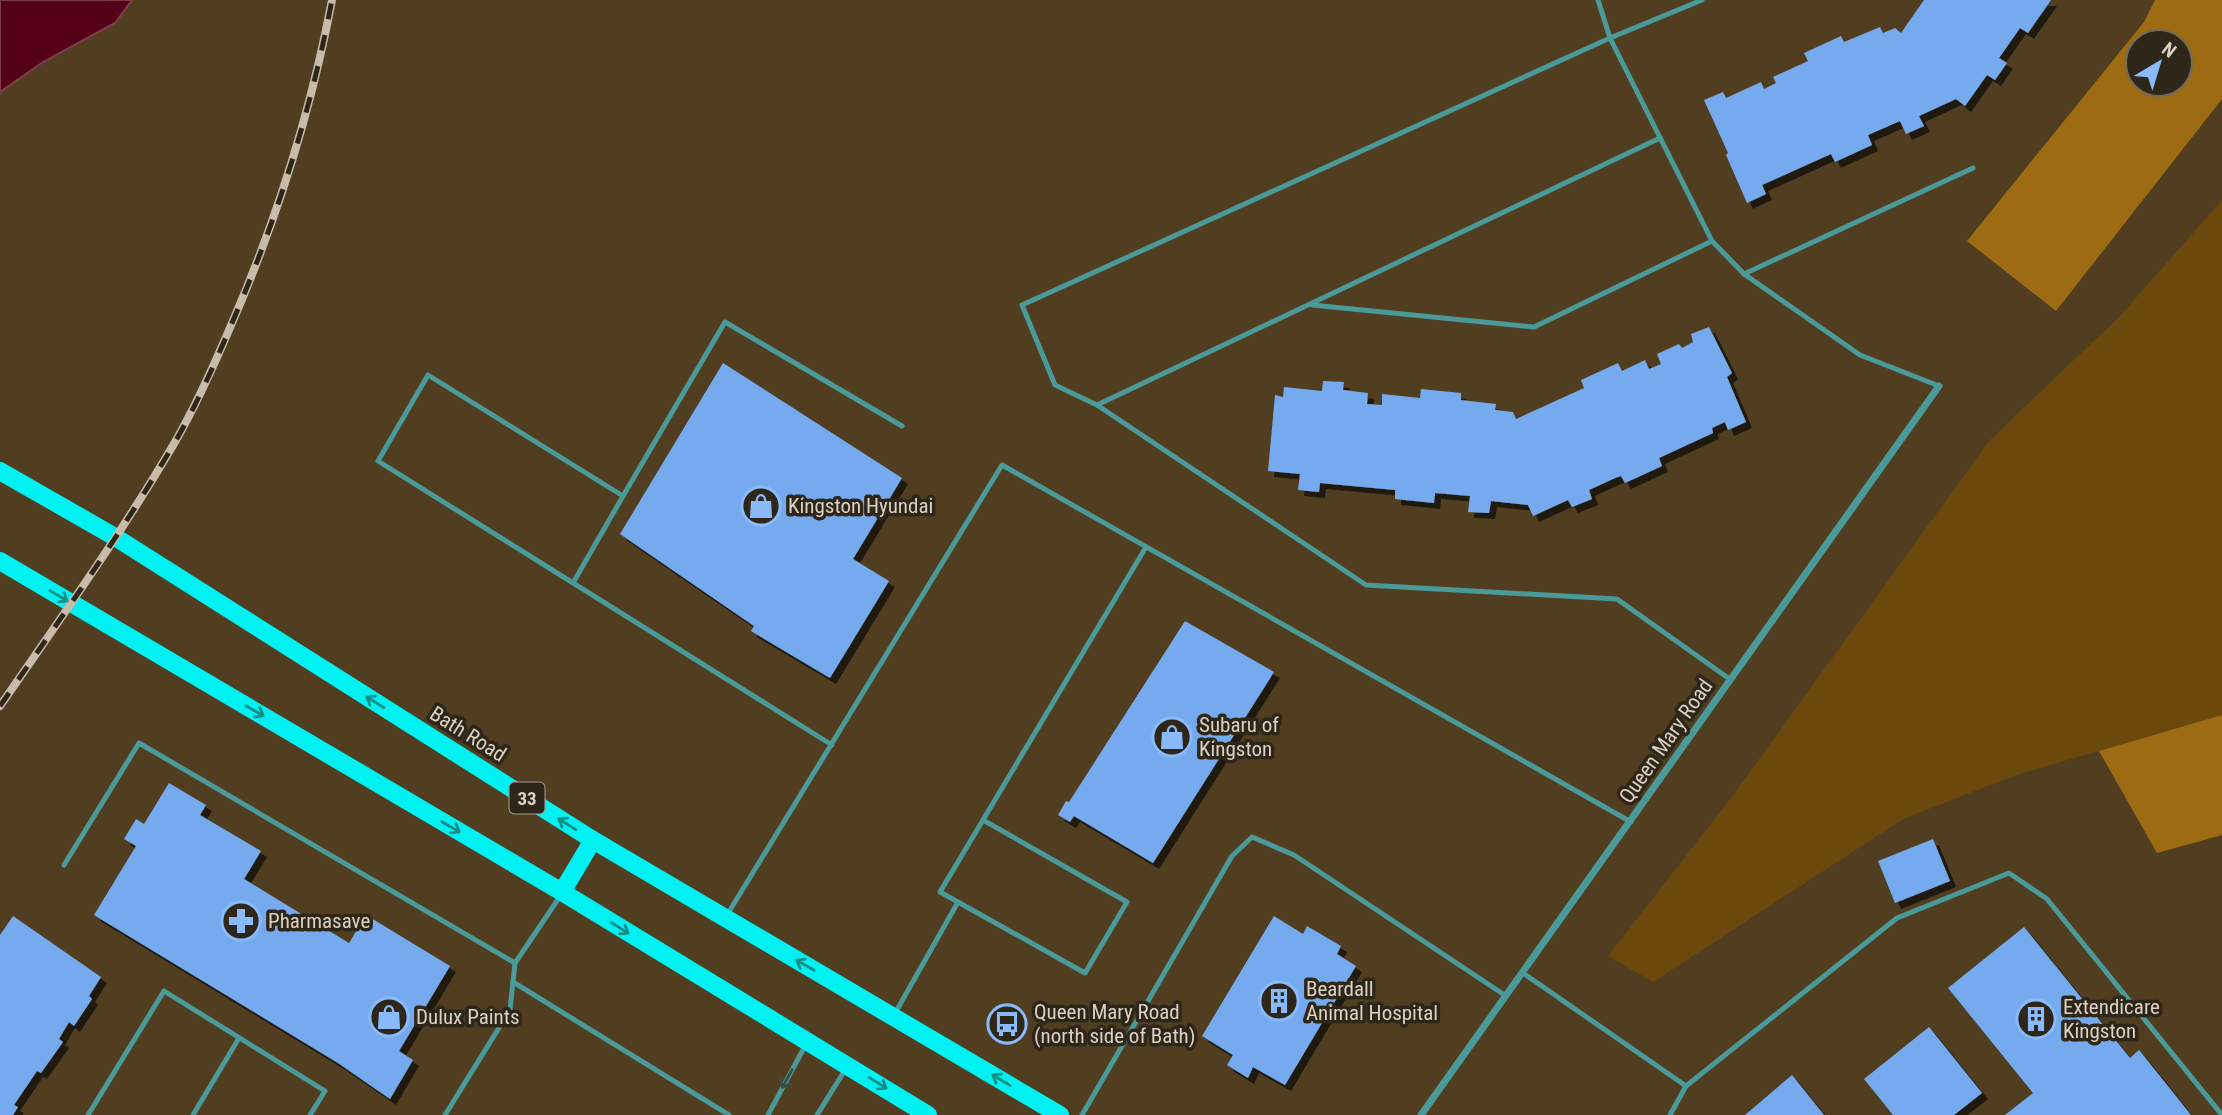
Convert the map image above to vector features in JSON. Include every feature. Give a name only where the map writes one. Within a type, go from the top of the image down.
[{"type":"main road","name":"Bath Road","points":[[0,471],[115,537],[593,841],[1060,1115]]},
{"type":"main road","points":[[0,561],[562,892],[928,1115]]},
{"type":"main road","points":[[562,892],[593,841]]},
{"type":"street","name":"Queen Mary Road","points":[[1420,1115],[1939,386]]},
{"type":"lane","points":[[1598,0],[1610,38],[1712,241],[1744,274],[1860,355],[1939,386]]},
{"type":"lane","points":[[1702,0],[1610,38],[1022,305],[1055,385],[1097,405],[1366,585],[1617,599],[1731,680]]},
{"type":"lane","points":[[1097,405],[1660,138]]},
{"type":"lane","points":[[1744,274],[1973,168]]},
{"type":"lane","points":[[1309,305],[1534,327],[1712,241]]},
{"type":"lane","points":[[573,583],[725,322],[902,426]]},
{"type":"lane","points":[[623,496],[428,375],[378,461],[831,745]]},
{"type":"lane","points":[[725,918],[1003,465],[1631,822]]},
{"type":"lane","points":[[983,820],[1126,901],[1085,973],[940,892],[1146,547]]},
{"type":"lane","points":[[64,864],[139,743],[515,963]]},
{"type":"lane","points":[[1082,1115],[1232,856],[1252,837],[1294,855],[1507,996]]},
{"type":"lane","points":[[1670,1115],[1686,1086],[1897,918],[2009,873],[2047,899],[2222,1115]]},
{"type":"lane","points":[[445,1115],[510,1010],[515,963],[562,892]]},
{"type":"lane","points":[[894,1016],[958,902]]},
{"type":"lane","points":[[1523,973],[1686,1086]]},
{"type":"lane","points":[[513,982],[729,1115]]},
{"type":"lane","points":[[88,1115],[164,990],[324,1091],[310,1115]]},
{"type":"lane","points":[[193,1115],[239,1038]]},
{"type":"lane","points":[[768,1115],[807,1043]]},
{"type":"lane","points":[[817,1115],[848,1065]]},
{"type":"shaded area","points":[[0,0],[132,0],[115,23],[43,62],[0,92]]},
{"type":"shaded area","points":[[2155,0],[2222,0],[2222,99],[2056,311],[1967,241],[2124,47],[2124,98],[2194,98],[2194,28],[2139,28]]},
{"type":"shaded area","points":[[2222,200],[2222,715],[2016,775],[1903,819],[1653,982],[1608,956],[1731,798],[1989,441],[2120,316]]},
{"type":"shaded area","points":[[2222,715],[2222,835],[2157,853],[2099,751]]},
{"type":"building","points":[[1924,0],[2051,0],[2028,33],[2020,28],[1999,58],[2007,63],[1995,80],[1987,75],[1965,106],[1956,99],[1919,116],[1924,126],[1906,134],[1900,121],[1868,135],[1872,145],[1835,162],[1831,154],[1762,185],[1766,194],[1747,203],[1704,100],[1723,92],[1726,98],[1761,82],[1764,89],[1776,83],[1773,77],[1808,61],[1804,53],[1841,36],[1844,42],[1880,27],[1883,33],[1895,28],[1901,33]]},
{"type":"building","points":[[1709,327],[1732,373],[1727,377],[1746,422],[1728,430],[1725,422],[1712,428],[1713,433],[1659,458],[1662,466],[1625,483],[1621,476],[1615,478],[1589,490],[1592,499],[1572,507],[1568,500],[1533,516],[1528,505],[1491,501],[1489,513],[1468,512],[1470,496],[1435,493],[1434,503],[1395,499],[1395,490],[1320,483],[1319,492],[1298,490],[1300,474],[1268,471],[1275,395],[1283,397],[1284,387],[1322,391],[1323,381],[1344,382],[1343,390],[1368,393],[1367,404],[1382,405],[1382,394],[1420,398],[1421,389],[1461,393],[1461,400],[1496,404],[1495,410],[1513,412],[1516,419],[1584,388],[1581,380],[1618,363],[1622,371],[1645,360],[1649,369],[1661,364],[1657,354],[1679,344],[1682,348],[1693,342],[1691,334]]},
{"type":"building","name":"Kingston Hyundai","points":[[723,363],[902,478],[853,559],[889,581],[830,678],[751,631],[754,626],[620,534]]},
{"type":"building","name":"Subaru of Kingston","points":[[1185,621],[1274,672],[1153,863],[1074,816],[1070,822],[1058,815]]},
{"type":"building","points":[[169,783],[206,805],[200,815],[261,851],[244,879],[349,943],[366,915],[450,966],[399,1051],[413,1060],[390,1099],[338,1063],[94,915],[136,846],[124,839],[136,819],[144,824]]},
{"type":"building","points":[[1933,839],[1950,881],[1895,903],[1878,861]]},
{"type":"building","points":[[13,916],[101,977],[89,996],[92,999],[74,1026],[69,1022],[59,1039],[63,1042],[41,1073],[37,1071],[14,1105],[18,1107],[13,1115],[0,1115],[0,935]]},
{"type":"building","name":"Beardall Animal Hospital","points":[[1274,916],[1303,934],[1307,926],[1341,946],[1337,954],[1356,966],[1285,1085],[1253,1067],[1248,1078],[1227,1065],[1233,1055],[1202,1036]]},
{"type":"building","name":"Extendicare Kingston","points":[[2024,927],[2130,1058],[2139,1050],[2191,1115],[2005,1115],[2033,1093],[1948,988]]},
{"type":"building","points":[[1929,1027],[1982,1093],[1954,1115],[1893,1115],[1864,1079]]},
{"type":"building","points":[[1792,1075],[1824,1115],[1745,1115]]},
{"type":"railway","points":[[0,706],[134,509],[191,413],[226,338],[278,204],[314,83],[332,0]]},
{"type":"place","name":"Kingston Hyundai","points":[[761,506]]},
{"type":"place","name":"Subaru of Kingston","points":[[1172,737]]},
{"type":"place","name":"Pharmasave","points":[[241,921]]},
{"type":"place","name":"Beardall Animal Hospital","points":[[1279,1001]]},
{"type":"place","name":"Dulux Paints","points":[[389,1017]]},
{"type":"place","name":"Extendicare Kingston","points":[[2036,1019]]},
{"type":"place","name":"Queen Mary Road (north side of Bath)","points":[[1007,1024]]}]
